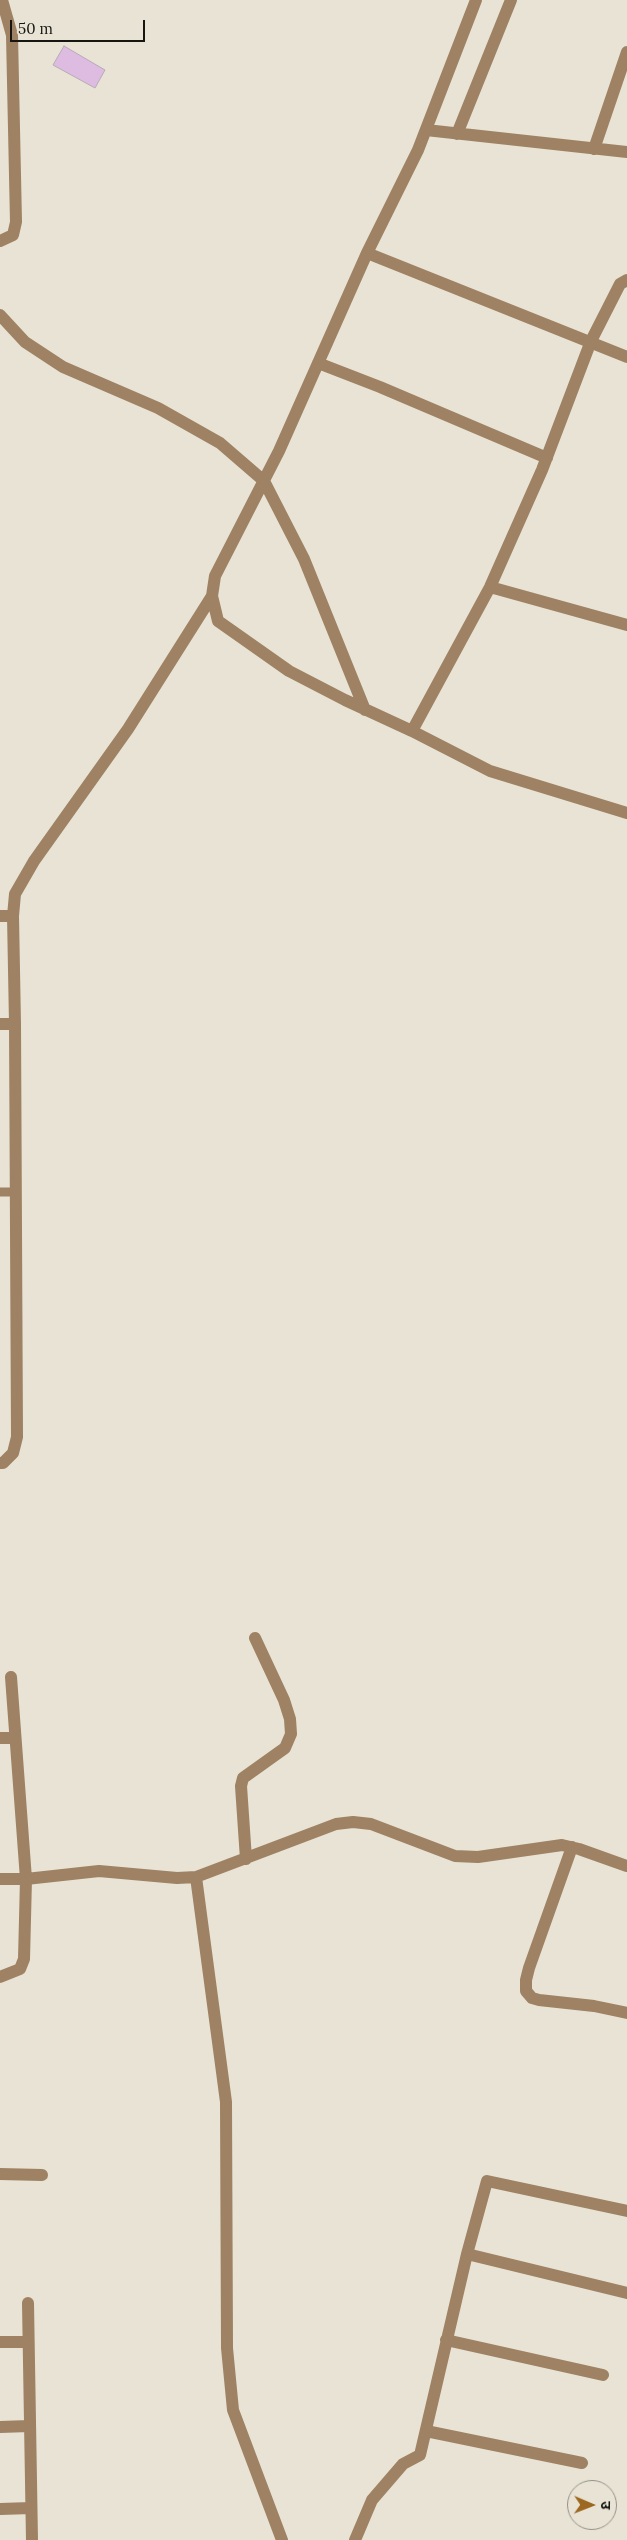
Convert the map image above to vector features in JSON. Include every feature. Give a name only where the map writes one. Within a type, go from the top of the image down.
[{"type":"street","points":[[0,241],[13,235],[16,222],[12,35],[2,0]]},
{"type":"street","points":[[476,0],[426,130],[367,252],[264,481],[214,576],[212,596],[218,620],[289,671],[490,771],[627,813]]},
{"type":"street","points":[[457,134],[511,0]]},
{"type":"street","points":[[594,149],[627,52]]},
{"type":"street","points":[[426,130],[627,152]]},
{"type":"street","points":[[367,252],[627,357]]},
{"type":"street","points":[[412,731],[490,588],[547,458],[591,341],[620,284],[627,280]]},
{"type":"street","points":[[0,315],[26,342],[63,367],[158,408],[220,443],[264,481],[304,560],[365,710]]},
{"type":"street","points":[[318,363],[380,387],[547,458]]},
{"type":"street","points":[[490,588],[627,625]]},
{"type":"street","points":[[0,1463],[3,1463],[13,1452],[16,1437],[15,1024],[6,916],[20,882],[128,729],[212,596]]},
{"type":"street","points":[[0,1024],[15,1024]]},
{"type":"street","points":[[246,1859],[241,1786],[243,1778],[285,1748],[291,1734],[290,1719],[284,1700],[255,1638]]},
{"type":"street","points":[[0,1977],[20,1969],[24,1959],[26,1879],[12,1677]]},
{"type":"street","points":[[0,1738],[15,1738]]},
{"type":"street","points":[[0,1879],[26,1879],[98,1871],[177,1878],[196,1877],[336,1824],[353,1822],[371,1824],[455,1856],[478,1857],[562,1845],[627,1866]]},
{"type":"street","points":[[572,1847],[526,1980],[526,1992],[532,1998],[539,2000],[594,2006],[627,2013]]},
{"type":"street","points":[[196,1877],[226,2102],[227,2348],[233,2410],[282,2540]]},
{"type":"street","points":[[0,2174],[42,2175]]},
{"type":"street","points":[[355,2540],[372,2500],[404,2464],[420,2454],[467,2254],[487,2182],[627,2211]]},
{"type":"street","points":[[467,2254],[627,2293]]},
{"type":"street","points":[[28,2303],[27,2342],[32,2540]]},
{"type":"street","points":[[446,2340],[603,2375]]},
{"type":"street","points":[[0,2342],[27,2342]]},
{"type":"street","points":[[0,2427],[29,2426]]},
{"type":"street","points":[[426,2431],[582,2463]]},
{"type":"street","points":[[0,2509],[30,2508]]},
{"type":"lane","points":[[0,1192],[14,1192]]},
{"type":"building","points":[[64,46],[105,70],[95,88],[53,65]]}]
